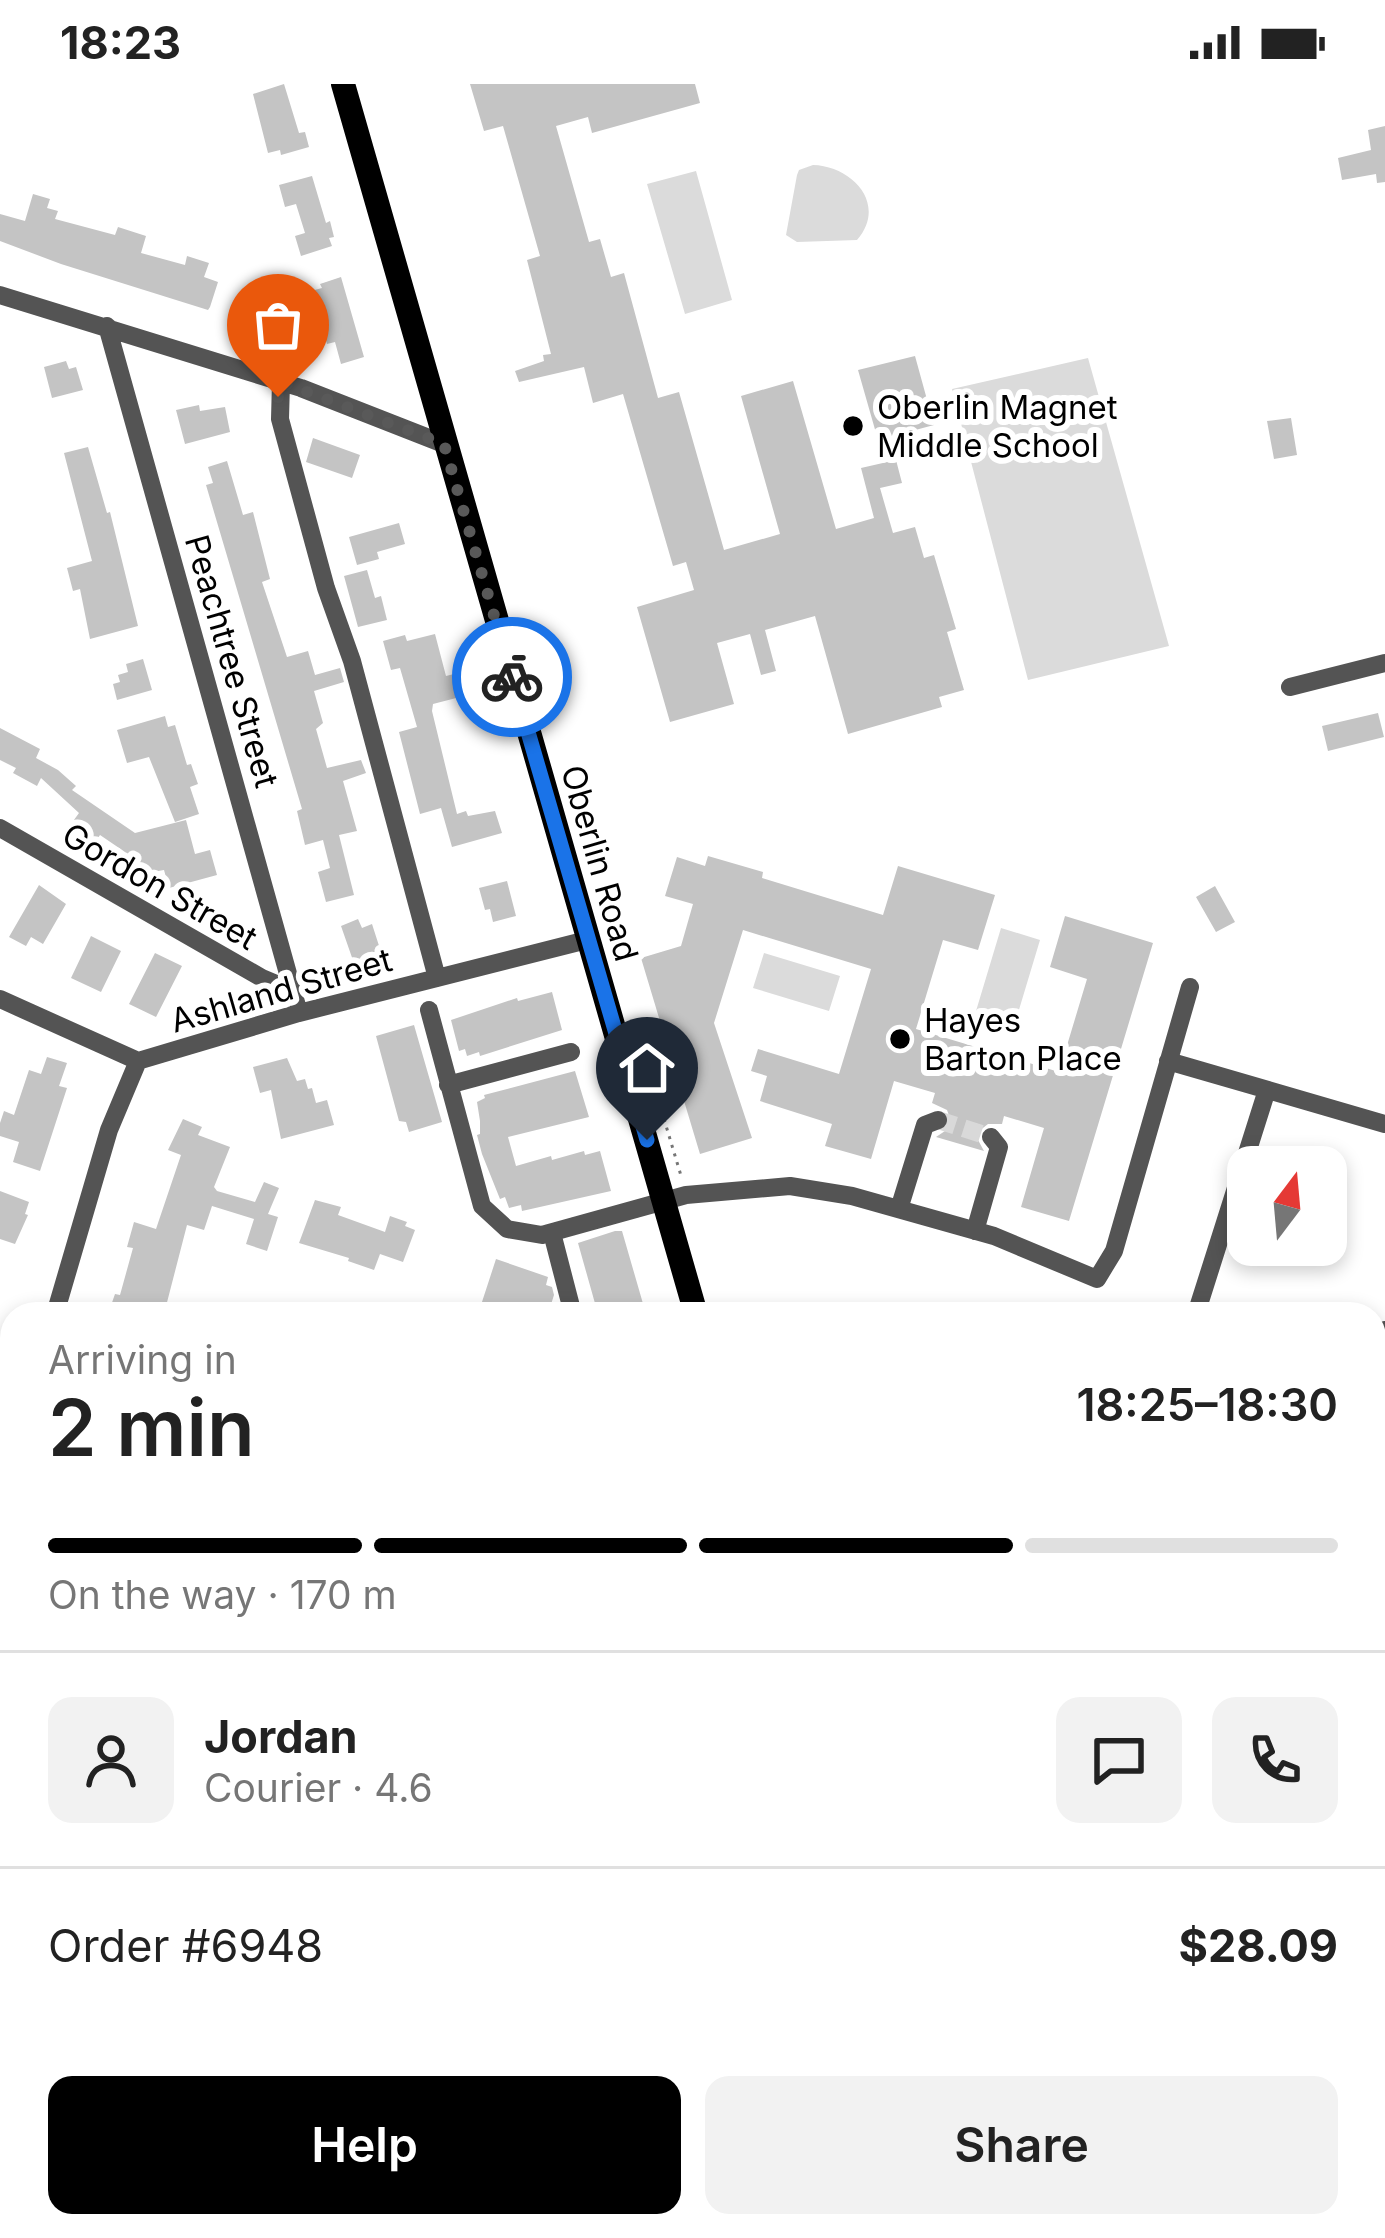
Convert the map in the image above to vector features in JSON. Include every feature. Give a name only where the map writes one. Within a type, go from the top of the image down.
[{"type":"main road","name":"Oberlin Road","points":[[343,84],[693,1302]]},
{"type":"street","points":[[0,295],[281,382],[444,444]]},
{"type":"street","name":"Peachtree Street","points":[[107,326],[298,1013]]},
{"type":"street","points":[[281,382],[280,419],[326,588],[352,661],[437,978]]},
{"type":"street","points":[[1291,687],[1385,663]]},
{"type":"street","name":"Gordon Street","points":[[0,828],[262,979],[293,991]]},
{"type":"street","name":"Ashland Street","points":[[0,999],[138,1061],[298,1013],[587,940]]},
{"type":"street","points":[[428,1010],[482,1206],[507,1228],[552,1233],[665,1200],[790,1186],[851,1196],[1028,1247],[1097,1279],[1114,1251],[1190,987]]},
{"type":"street","points":[[448,1085],[571,1052]]},
{"type":"street","points":[[1168,1060],[1385,1124]]},
{"type":"street","points":[[59,1302],[110,1130],[138,1061]]},
{"type":"street","points":[[1200,1302],[1267,1090]]},
{"type":"street","points":[[899,1210],[925,1125],[938,1120]]},
{"type":"street","points":[[975,1231],[999,1147],[991,1137]]},
{"type":"street","points":[[552,1233],[570,1302]]},
{"type":"shaded area","points":[[813,165],[841,172],[861,189],[869,213],[857,240],[797,242],[786,235],[797,175]]},
{"type":"shaded area","points":[[696,171],[732,300],[685,314],[647,184]]},
{"type":"shaded area","points":[[1088,358],[1169,646],[1028,680],[952,389]]},
{"type":"shaded area","points":[[1001,928],[1040,940],[1015,1023],[976,1011]]},
{"type":"shaded area","points":[[764,953],[840,976],[829,1011],[753,988]]},
{"type":"building","points":[[284,84],[299,133],[305,132],[309,147],[281,155],[280,150],[268,153],[253,94]]},
{"type":"building","points":[[470,84],[695,84],[700,103],[592,133],[588,117],[556,126],[589,242],[600,239],[611,277],[624,273],[658,398],[679,392],[724,550],[780,534],[741,396],[793,381],[836,529],[874,518],[861,468],[896,460],[902,483],[880,488],[893,533],[915,527],[924,558],[934,555],[956,629],[947,632],[964,690],[939,697],[942,707],[848,734],[815,616],[765,630],[776,671],[761,675],[750,634],[717,643],[734,704],[670,722],[637,607],[694,590],[686,562],[673,566],[623,394],[593,403],[584,367],[519,382],[515,371],[551,354],[527,260],[540,256],[503,126],[484,131]]},
{"type":"building","points":[[1385,126],[1385,182],[1377,183],[1376,174],[1342,180],[1338,158],[1371,150],[1368,130]]},
{"type":"building","points":[[312,176],[334,237],[329,238],[332,246],[301,256],[295,236],[305,233],[296,204],[285,207],[279,185]]},
{"type":"building","points":[[33,194],[50,199],[47,208],[58,211],[55,219],[115,235],[118,227],[146,236],[141,253],[185,265],[187,256],[209,263],[204,277],[218,282],[210,307],[61,264],[0,241],[0,214],[25,221]]},
{"type":"building","points":[[341,277],[364,357],[341,364],[335,342],[327,344],[311,291]]},
{"type":"building","points":[[915,356],[934,425],[878,440],[858,370]]},
{"type":"building","points":[[66,361],[69,369],[76,367],[83,390],[52,398],[44,367]]},
{"type":"building","points":[[199,405],[200,411],[225,407],[230,432],[185,444],[176,410]]},
{"type":"building","points":[[1291,418],[1297,455],[1274,459],[1267,421]]},
{"type":"building","points":[[313,438],[360,455],[352,478],[306,462]]},
{"type":"building","points":[[88,447],[110,512],[138,626],[90,639],[80,589],[73,591],[67,568],[92,561],[64,453]]},
{"type":"building","points":[[227,461],[243,515],[253,512],[270,579],[262,582],[287,657],[308,651],[315,675],[340,668],[344,682],[314,691],[323,723],[316,729],[327,768],[361,760],[366,773],[343,781],[357,831],[339,835],[354,895],[326,902],[318,872],[330,868],[323,840],[305,845],[297,811],[302,809],[206,485],[213,483],[208,467]]},
{"type":"building","points":[[399,523],[405,544],[377,552],[379,559],[357,565],[349,537]]},
{"type":"building","points":[[367,570],[387,620],[358,627],[344,576]]},
{"type":"building","points":[[435,634],[446,676],[454,674],[460,697],[433,704],[432,711],[457,814],[495,811],[502,833],[452,847],[441,808],[420,814],[399,732],[417,727],[400,668],[391,670],[383,641]]},
{"type":"building","points":[[143,659],[152,690],[117,700],[113,684],[120,682],[118,675],[128,672],[126,664]]},
{"type":"building","points":[[1378,713],[1384,737],[1328,751],[1322,726]]},
{"type":"building","points":[[165,716],[168,727],[175,725],[198,784],[190,787],[199,814],[175,822],[149,757],[127,763],[117,730]]},
{"type":"building","points":[[0,728],[40,749],[36,758],[76,786],[72,790],[135,833],[186,820],[195,854],[210,850],[217,875],[169,888],[164,870],[130,876],[125,852],[71,824],[79,813],[41,778],[37,786],[0,760]]},
{"type":"building","name":"Hayes Barton Place","points":[[708,856],[883,915],[898,866],[995,895],[978,950],[943,940],[916,1029],[1059,1072],[1087,979],[1050,967],[1065,916],[1153,943],[1069,1221],[1021,1207],[1044,1128],[1004,1116],[1002,1124],[988,1124],[979,1131],[984,1151],[936,1137],[951,1121],[947,1110],[932,1103],[935,1093],[894,1081],[871,1159],[825,1146],[832,1124],[760,1101],[767,1076],[751,1071],[758,1049],[839,1074],[871,969],[743,930],[714,1023],[752,1138],[700,1154],[641,958],[681,946],[693,904],[665,896],[677,857],[705,866]]},
{"type":"building","points":[[507,881],[516,916],[493,922],[479,888]]},
{"type":"building","points":[[39,885],[66,904],[43,944],[31,937],[26,946],[9,937]]},
{"type":"building","points":[[1215,886],[1235,922],[1216,932],[1196,897]]},
{"type":"building","points":[[358,919],[362,928],[372,924],[381,952],[356,969],[341,926]]},
{"type":"building","points":[[91,936],[121,951],[101,992],[71,978]]},
{"type":"building","points":[[155,953],[182,966],[156,1017],[129,1004]]},
{"type":"building","points":[[552,992],[562,1030],[480,1056],[479,1052],[467,1056],[465,1049],[459,1051],[451,1020]]},
{"type":"building","points":[[414,1025],[442,1122],[409,1132],[406,1122],[399,1121],[376,1036]]},
{"type":"building","points":[[47,1057],[67,1063],[59,1086],[67,1088],[40,1171],[13,1162],[19,1142],[0,1136],[0,1123],[4,1111],[14,1115],[29,1070],[41,1074]]},
{"type":"building","points":[[287,1058],[297,1081],[305,1079],[308,1089],[312,1088],[316,1103],[327,1100],[334,1125],[281,1139],[271,1090],[260,1093],[253,1067]]},
{"type":"building","points":[[575,1071],[589,1117],[508,1137],[516,1166],[551,1156],[552,1160],[600,1151],[611,1191],[522,1211],[521,1205],[509,1208],[505,1197],[500,1199],[482,1154],[477,1102],[484,1095]]},
{"type":"building","points":[[183,1119],[202,1127],[198,1135],[230,1147],[214,1187],[217,1191],[255,1202],[264,1182],[279,1188],[268,1214],[278,1217],[267,1251],[246,1244],[254,1219],[212,1206],[204,1230],[187,1225],[167,1302],[112,1302],[115,1294],[120,1295],[133,1248],[127,1247],[134,1222],[156,1229],[181,1155],[168,1150]]},
{"type":"building","points":[[0,1191],[29,1202],[15,1244],[0,1239]]},
{"type":"building","points":[[315,1200],[341,1207],[338,1215],[385,1232],[390,1216],[407,1222],[405,1226],[415,1230],[403,1262],[380,1254],[374,1270],[299,1243]]},
{"type":"building","points":[[622,1231],[643,1302],[595,1302],[578,1243]]},
{"type":"building","points":[[496,1259],[548,1277],[546,1285],[554,1295],[552,1302],[482,1302]]},
{"type":"tunnel","points":[[938,1120],[991,1137]]},
{"type":"way so far","points":[[278,397],[281,382],[444,444],[512,677]]},
{"type":"place","name":"Oberlin Magnet Middle School","points":[[853,426]]},
{"type":"place","name":"Hayes Barton Place","points":[[900,1039]]},
{"type":"route","points":[[512,677],[647,1140]]}]
